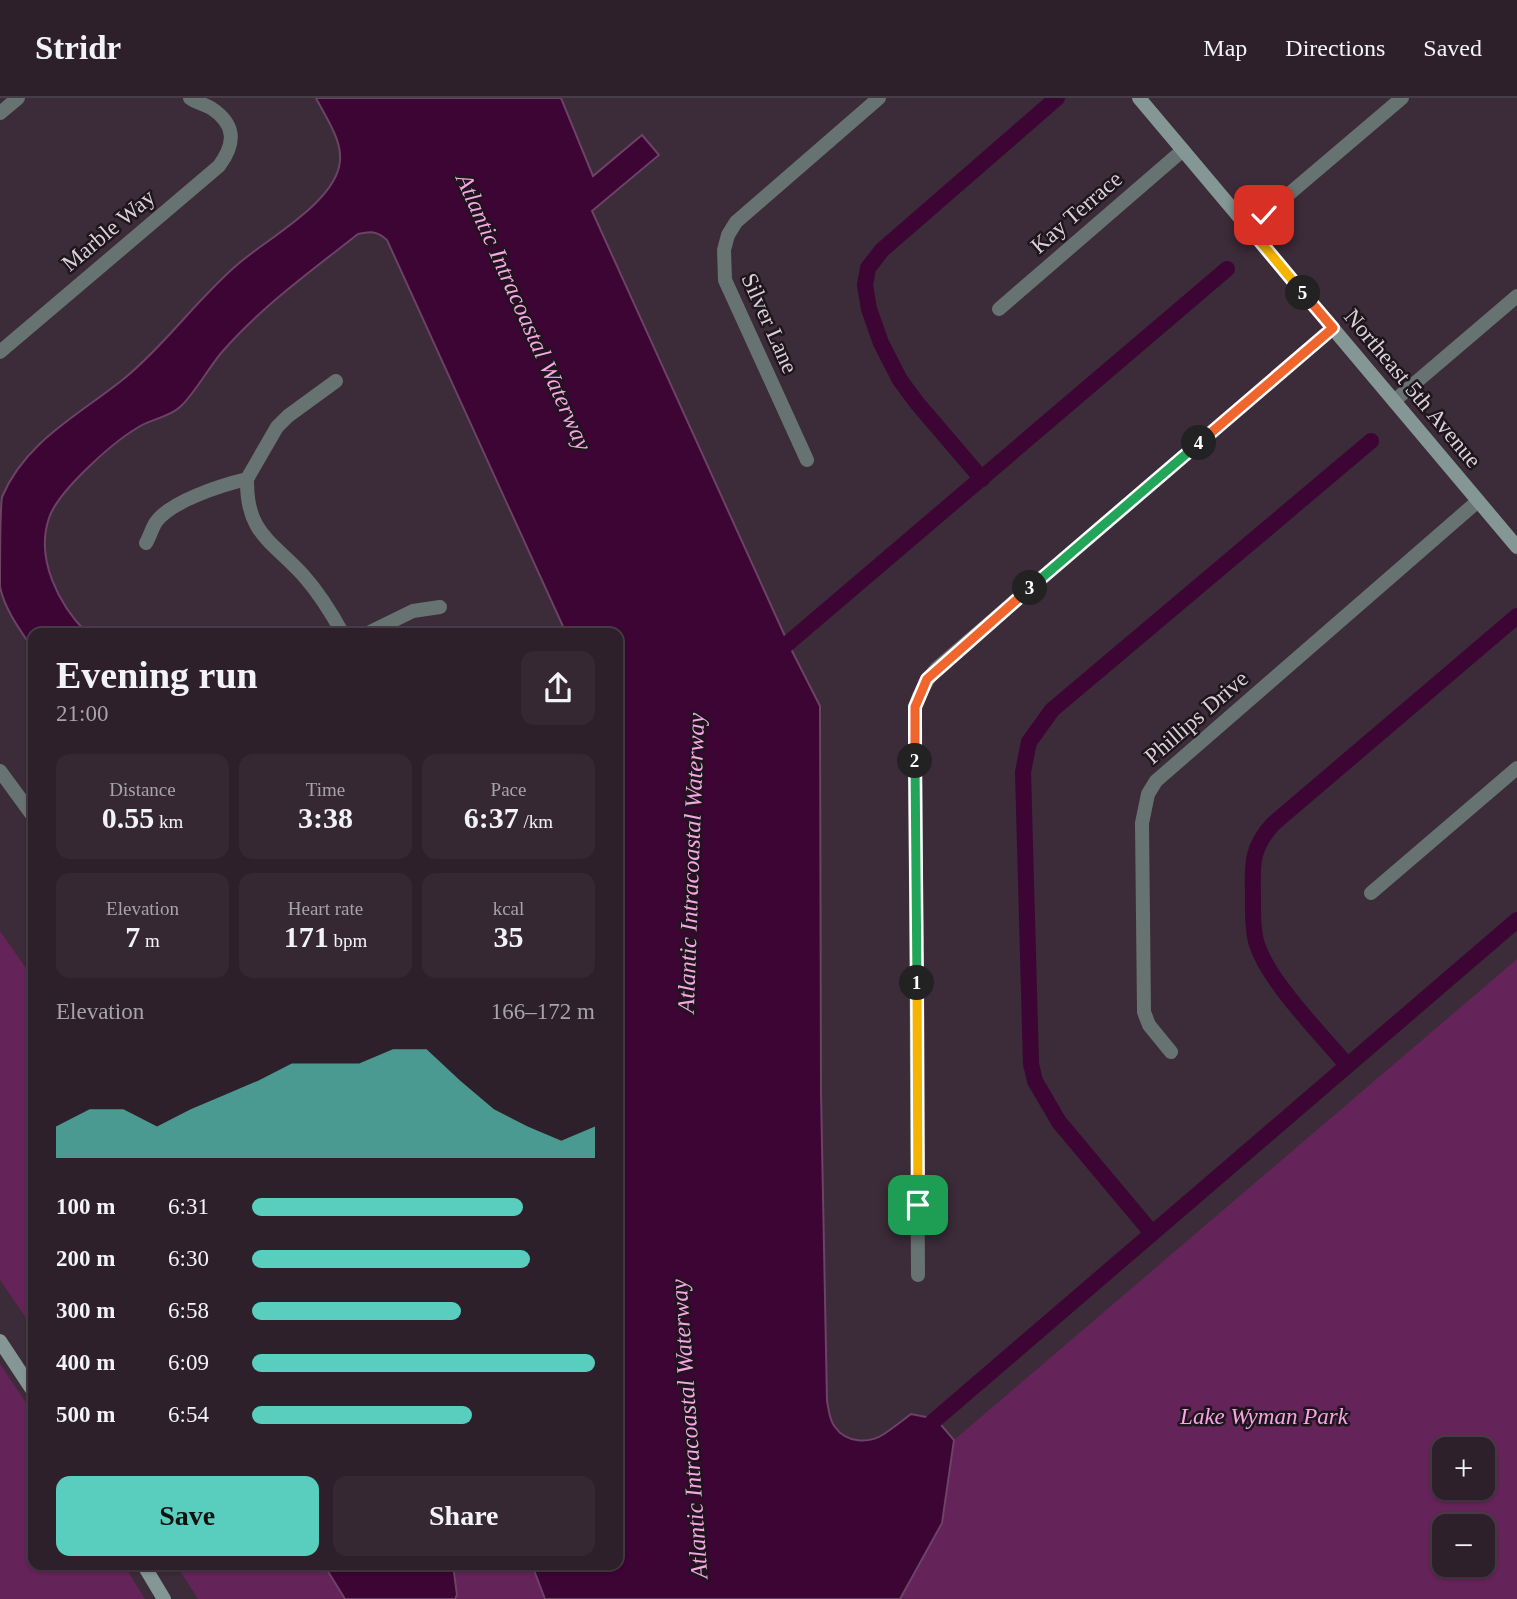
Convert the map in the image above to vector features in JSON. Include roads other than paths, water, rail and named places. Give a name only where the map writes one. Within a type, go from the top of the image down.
[{"type":"street","points":[[0,113],[18,98]]},
{"type":"street","name":"Marble Way","points":[[0,352],[219,166],[230,150],[232,134],[222,117],[190,98]]},
{"type":"street","name":"Silver Lane","points":[[807,460],[725,280],[724,250],[728,235],[746,211],[879,98]]},
{"type":"street","name":"Northeast 5th Avenue","points":[[1139,98],[1517,547]]},
{"type":"street","points":[[1249,228],[1402,98]]},
{"type":"street","name":"Kay Terrace","points":[[999,309],[1183,150]]},
{"type":"street","points":[[1394,401],[1517,296]]},
{"type":"street","points":[[918,1275],[915,707],[919,693],[937,668],[1333,328]]},
{"type":"street","points":[[336,381],[288,416],[278,427],[247,479],[247,496],[256,527],[266,540],[302,573],[321,597],[339,628]]},
{"type":"street","points":[[146,543],[157,521],[178,506],[215,488],[247,479]]},
{"type":"street","name":"Phillips Drive","points":[[1171,1052],[1149,1025],[1144,1012],[1142,823],[1148,794],[1156,781],[1478,501]]},
{"type":"street","points":[[378,628],[413,611],[440,607]]},
{"type":"street","points":[[1371,893],[1517,768]]},
{"type":"street","points":[[0,771],[28,809]]},
{"type":"street","points":[[0,1341],[28,1380]]},
{"type":"street","points":[[147,1570],[164,1599]]},
{"type":"water","name":"Atlantic Intracoastal Waterway","points":[[316,98],[561,98],[593,176],[642,135],[659,155],[592,211],[789,645],[820,706],[821,1093],[827,1401],[830,1415],[840,1432],[851,1439],[878,1437],[911,1414],[936,1419],[954,1440],[942,1523],[900,1599],[545,1599],[534,1570],[623,1570],[623,628],[564,628],[387,240],[374,232],[358,234],[322,262],[237,336],[180,407],[126,435],[87,468],[63,495],[54,507],[45,534],[47,565],[59,595],[82,628],[28,628],[28,642],[5,604],[0,587],[1,504],[12,477],[40,444],[141,364],[238,264],[324,195],[339,167],[339,149],[334,131]]},
{"type":"water","points":[[327,1570],[454,1570],[457,1595],[455,1599],[345,1599]]},
{"type":"waterway","points":[[982,479],[900,380],[881,343],[869,309],[865,285],[868,268],[882,250],[1057,98]]},
{"type":"waterway","points":[[773,656],[1227,269]]},
{"type":"waterway","points":[[1152,1233],[1059,1122],[1035,1081],[1031,1064],[1023,772],[1029,742],[1052,710],[1371,441]]},
{"type":"waterway","points":[[1347,1065],[1282,989],[1262,956],[1256,941],[1253,917],[1253,873],[1257,848],[1273,824],[1517,616]]},
{"type":"waterway","points":[[921,1432],[1517,920]]},
{"type":"park label","name":"Lake Wyman Park","points":[[1264,1416]]}]
